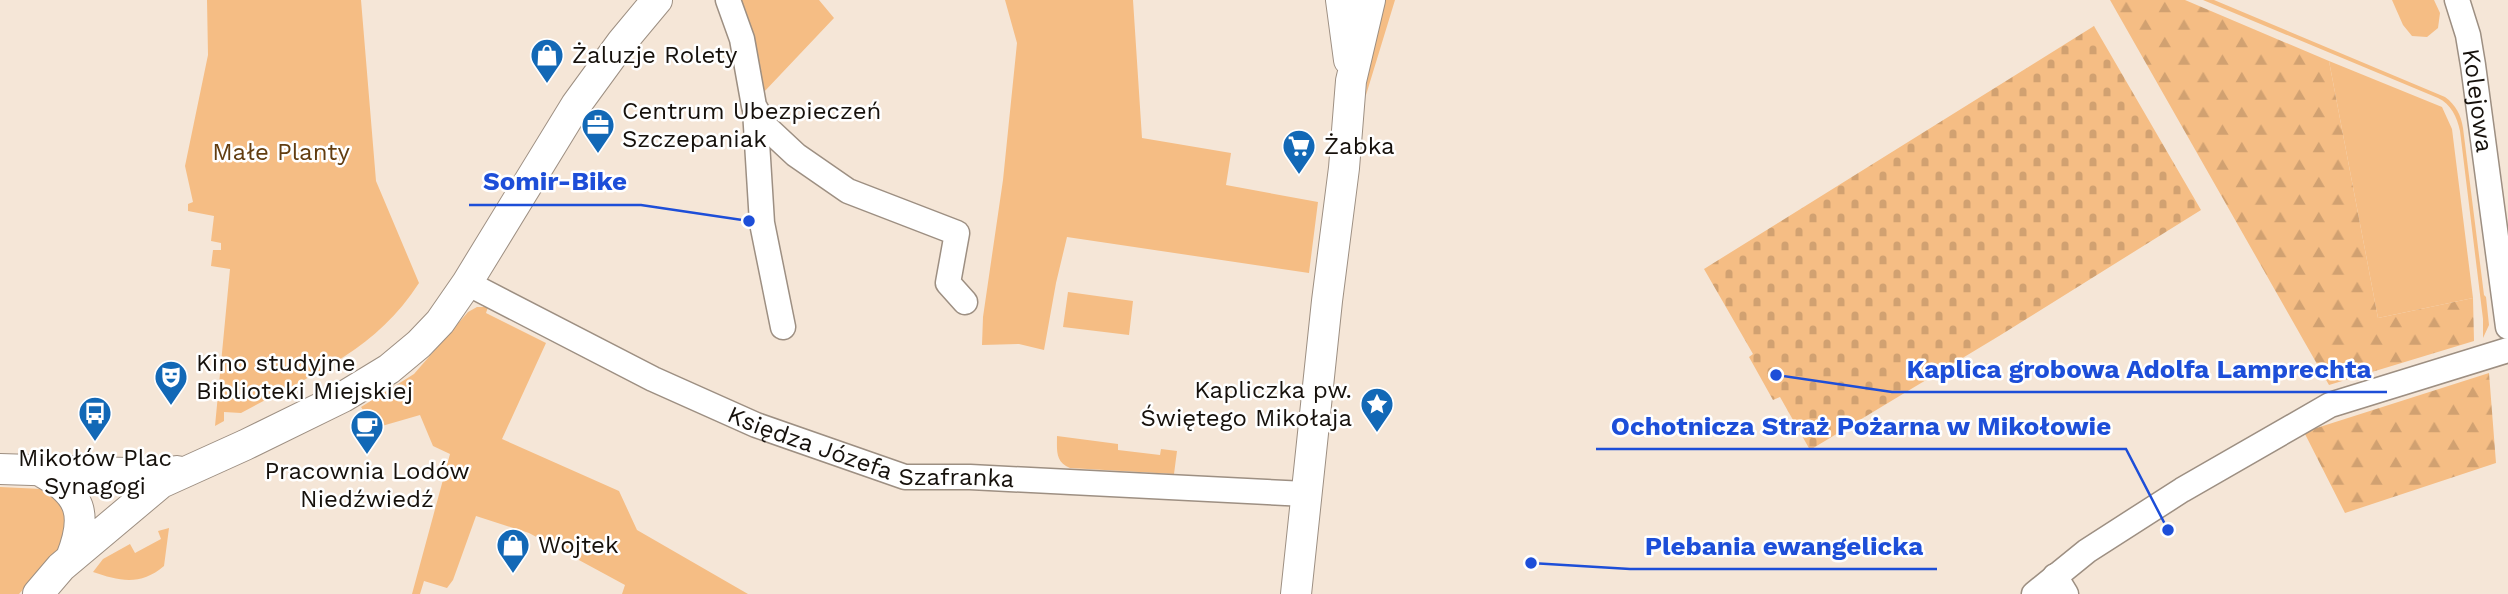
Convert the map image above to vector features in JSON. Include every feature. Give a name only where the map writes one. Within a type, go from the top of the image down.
[{"type":"street","points":[[38,594],[71,558],[161,483],[324,407],[389,369],[419,344],[440,322],[467,283],[576,105],[657,0]]},
{"type":"street","points":[[727,0],[743,41],[754,106],[762,223],[782,327]]},
{"type":"street","points":[[1340,0],[1351,81]]},
{"type":"street","points":[[1296,594],[1344,168],[1351,81],[1370,0]]},
{"type":"street","name":"Kolejowa","points":[[2457,0],[2473,65],[2508,327]]},
{"type":"street","points":[[754,106],[766,127],[796,155],[848,191],[957,233],[948,283],[965,302]]},
{"type":"street","name":"Księdza Józefa Szafranka","points":[[467,283],[653,379],[745,420],[905,477],[970,477],[1306,494]]},
{"type":"street","points":[[2034,594],[2060,585],[2087,551],[2182,490],[2330,405],[2508,350]]},
{"type":"street","points":[[0,469],[158,474],[195,467]]},
{"type":"street","points":[[40,471],[62,484],[79,511],[80,535],[71,558]]},
{"type":"green space","name":"Małe Planty","points":[[207,0],[361,0],[376,181],[419,283],[382,328],[361,345],[316,374],[241,413],[224,412],[224,421],[215,426],[230,269],[211,266],[213,250],[221,250],[221,243],[211,241],[214,216],[188,211],[188,204],[193,202],[185,166],[208,55]]},
{"type":"green space","points":[[737,0],[819,0],[834,18],[763,93]]},
{"type":"green space","points":[[1005,0],[1133,0],[1142,138],[1231,153],[1226,185],[1318,202],[1309,273],[1067,237],[1044,350],[1019,344],[982,345],[983,317],[1003,180],[1017,43]]},
{"type":"green space","points":[[1379,0],[1395,0],[1366,95],[1367,74]]},
{"type":"green space","points":[[2110,0],[2185,0],[2329,61],[2378,318],[2473,298],[2474,341],[2329,385]]},
{"type":"green space","points":[[2203,0],[2214,0],[2445,97],[2452,103],[2463,128],[2486,297],[2489,325],[2483,338],[2460,131],[2450,107],[2438,98]]},
{"type":"green space","points":[[2392,0],[2434,0],[2440,13],[2438,28],[2427,37],[2412,36],[2403,25]]},
{"type":"green space","points":[[2094,26],[2201,210],[1810,450],[1780,397],[1773,400],[1749,357],[1753,354],[1704,269]]},
{"type":"green space","points":[[2329,61],[2442,107],[2452,129],[2473,298],[2378,318]]},
{"type":"green space","points":[[1068,292],[1133,301],[1129,335],[1063,327]]},
{"type":"green space","points":[[477,307],[488,307],[486,313],[546,343],[502,439],[619,491],[637,530],[748,594],[622,594],[625,585],[529,533],[476,516],[453,580],[447,588],[424,581],[420,594],[412,594],[450,454],[433,446],[420,415],[375,428],[361,407],[414,374],[468,312]]},
{"type":"green space","points":[[2489,373],[2496,463],[2345,513],[2304,432]]},
{"type":"green space","points":[[1057,436],[1118,444],[1118,450],[1160,455],[1161,449],[1177,451],[1174,474],[1070,468],[1059,459]]},
{"type":"green space","points":[[0,487],[42,489],[68,506],[67,541],[19,594],[0,594]]},
{"type":"green space","points":[[169,528],[164,566],[147,577],[130,580],[93,572],[103,559],[130,544],[135,553],[161,539],[158,531]]},
{"type":"place","name":"Żaluzje Rolety","points":[[547,85]]},
{"type":"place","name":"Centrum Ubezpieczeń Szczepaniak","points":[[598,155]]},
{"type":"place","name":"Żabka","points":[[1299,176]]},
{"type":"place","name":"Somir-Bike","points":[[749,221]]},
{"type":"place","name":"Kaplica grobowa Adolfa Lamprechta","points":[[1776,375]]},
{"type":"place","name":"Kino studyjne Biblioteki Miejskiej","points":[[171,407]]},
{"type":"place","name":"Kapliczka pw. Świętego Mikołaja","points":[[1377,434]]},
{"type":"place","name":"Mikołów Plac Synagogi","points":[[95,443]]},
{"type":"place","name":"Pracownia Lodów Niedźwiedź","points":[[367,456]]},
{"type":"place","name":"Ochotnicza Straż Pożarna w Mikołowie","points":[[2168,530]]},
{"type":"place","name":"Plebania ewangelicka","points":[[1531,563]]},
{"type":"place","name":"Wojtek","points":[[513,575]]}]
